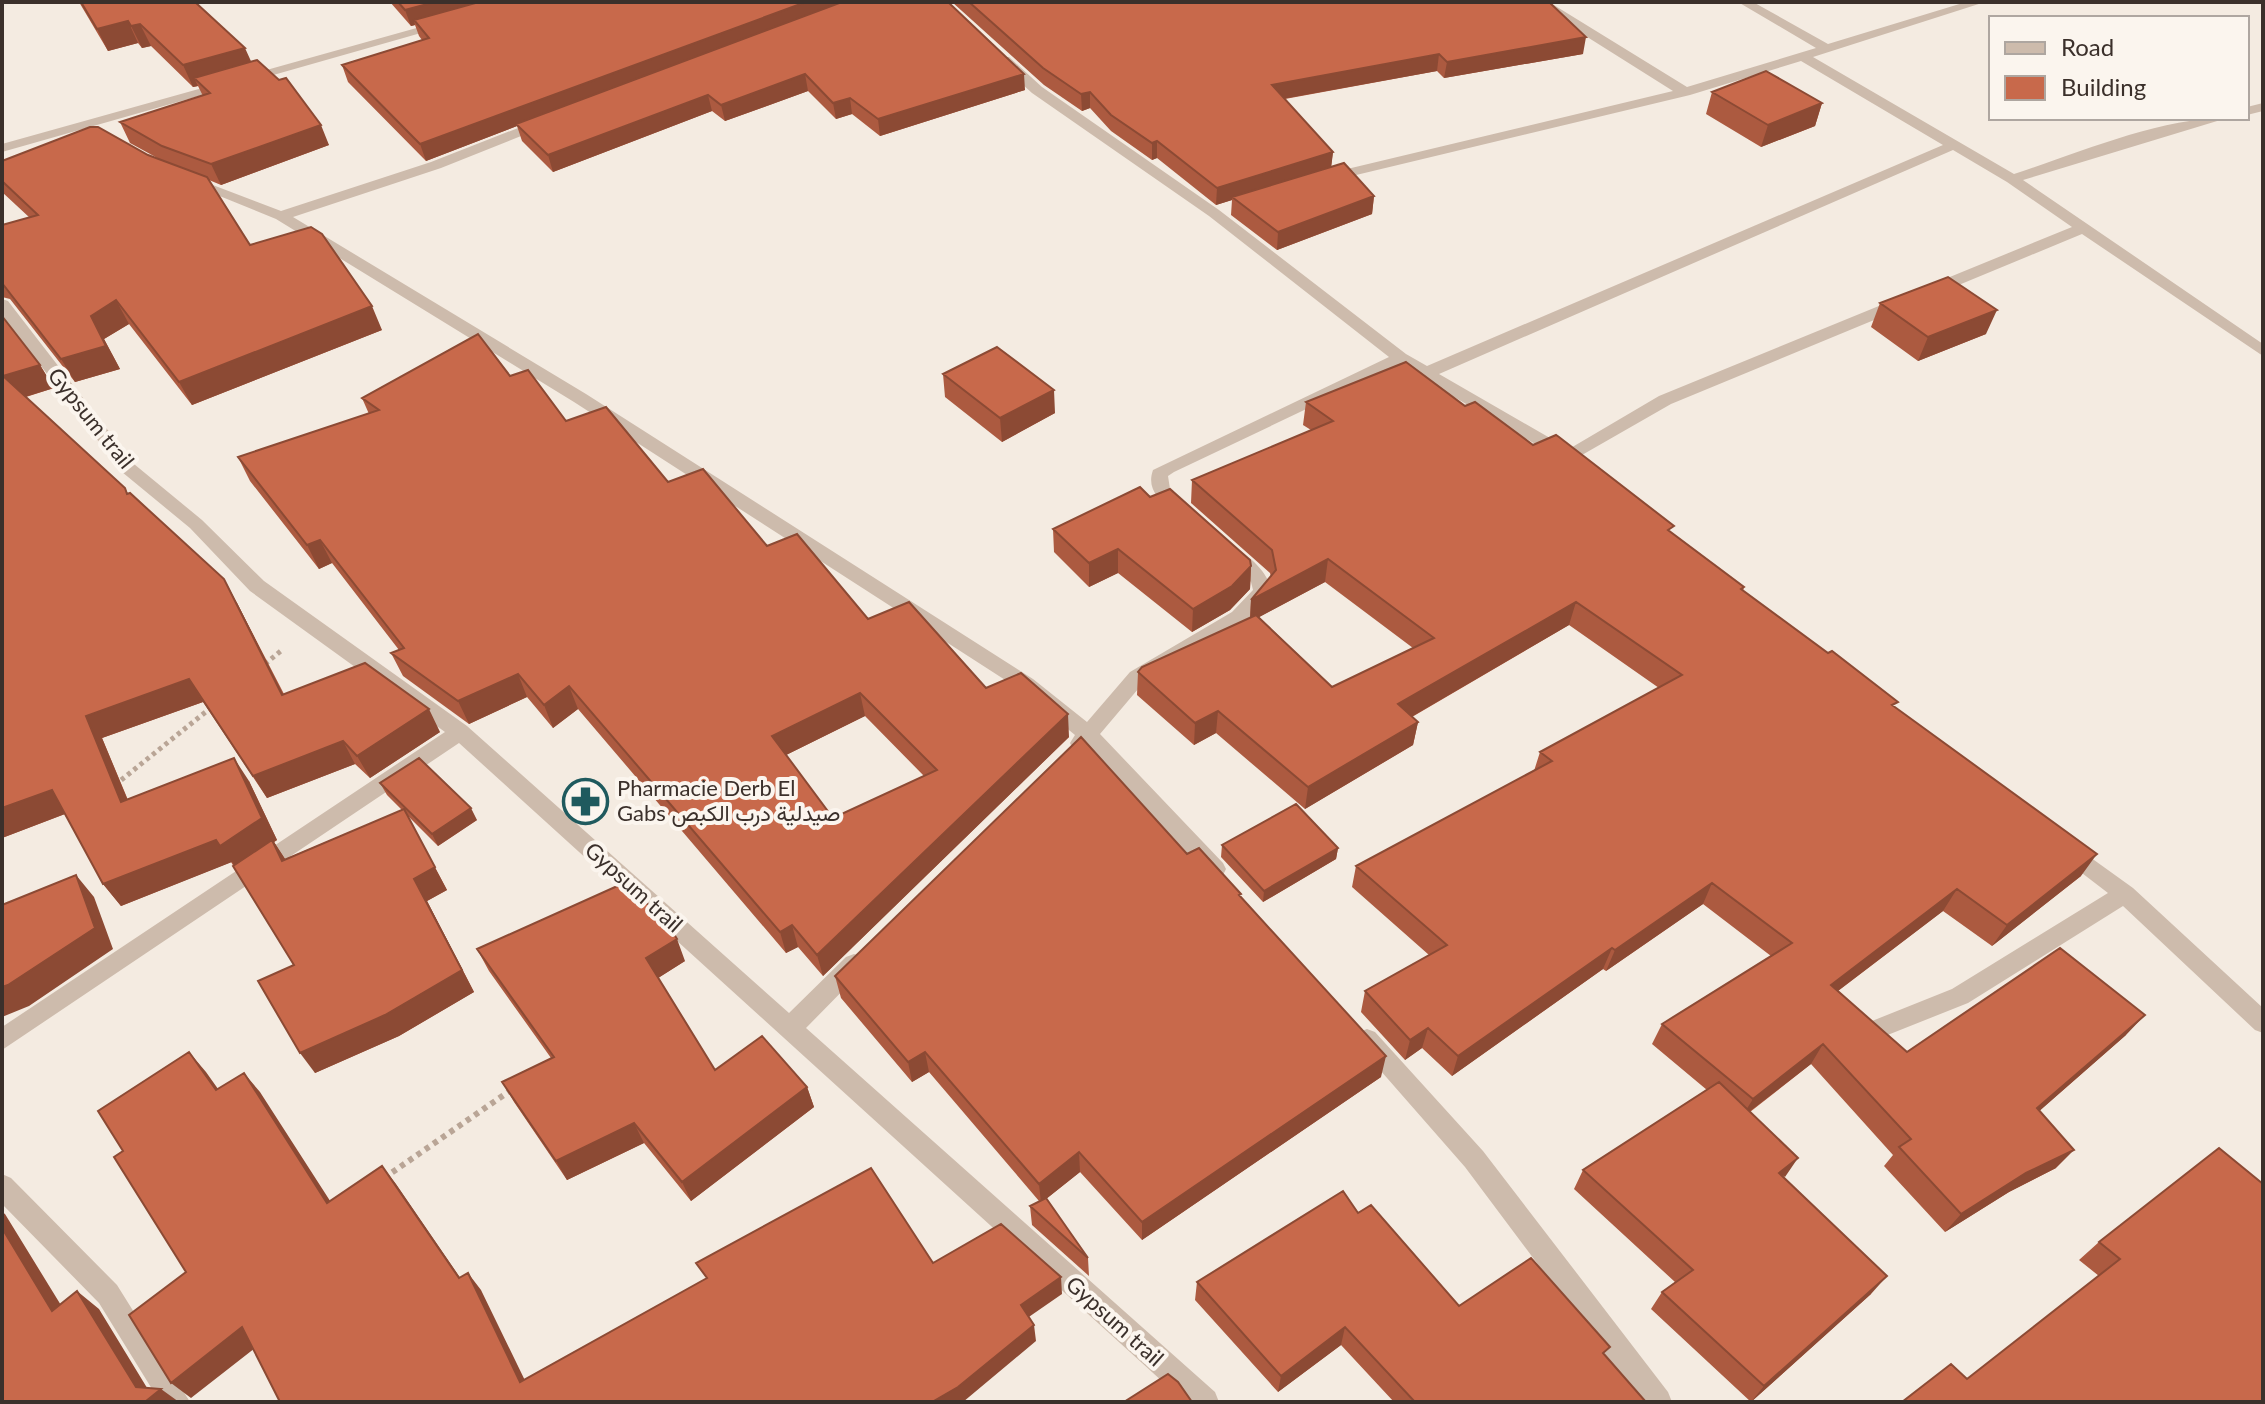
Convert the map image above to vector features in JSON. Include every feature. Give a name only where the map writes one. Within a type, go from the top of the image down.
[{"type":"street","points":[[1744,2],[1826,48]]},
{"type":"street","points":[[1313,182],[1685,92],[1979,2]]},
{"type":"street","points":[[1542,3],[1685,92]]},
{"type":"street","points":[[2,148],[463,19]]},
{"type":"street","points":[[995,51],[1037,90],[1221,211],[1400,358],[1574,462],[1665,400],[2086,227]]},
{"type":"street","points":[[1804,57],[2012,179],[2263,351]]},
{"type":"street","points":[[281,216],[436,165],[558,117]]},
{"type":"street","points":[[2012,179],[2150,135],[2212,120]]},
{"type":"street","points":[[85,127],[112,142]]},
{"type":"street","points":[[1428,372],[1954,145]]},
{"type":"street","points":[[180,177],[281,216],[580,398],[1026,684],[1089,735],[1227,883]]},
{"type":"street","name":"Gypsum trail","points":[[2,304],[128,468],[196,524],[257,586],[314,624],[460,732],[1205,1402]]},
{"type":"street","points":[[1194,522],[1161,491],[1159,474],[1400,358]]},
{"type":"street","points":[[1067,756],[1089,735],[1137,677],[1239,617],[1263,591],[1260,579],[1216,541]]},
{"type":"street","points":[[2,1040],[460,732]]},
{"type":"street","points":[[2049,836],[2125,894],[2263,1023]]},
{"type":"street","points":[[1870,1032],[1960,996],[2125,894]]},
{"type":"street","points":[[789,1029],[867,952]]},
{"type":"street","points":[[1350,1021],[1474,1159],[1658,1402]]},
{"type":"street","points":[[2,1186],[108,1294],[176,1402]]},
{"type":"path","points":[[264,664],[314,624]]},
{"type":"path","points":[[104,794],[215,704]]},
{"type":"path","points":[[381,1180],[525,1080]]},
{"type":"building","points":[[81,2],[195,2],[245,48],[183,65],[140,24],[131,26],[128,21],[97,29]]},
{"type":"building","points":[[398,2],[435,2],[405,10]]},
{"type":"building","points":[[479,2],[806,2],[420,144],[342,65],[429,38],[414,20]]},
{"type":"building","points":[[842,2],[948,2],[1024,74],[878,119],[850,98],[833,103],[805,74],[721,105],[708,95],[548,155],[516,124]]},
{"type":"building","points":[[969,2],[1549,2],[1586,37],[1447,62],[1439,54],[1272,85],[1333,152],[1217,188],[1157,141],[1152,143],[1111,115],[1090,92],[1081,94],[1043,68]]},
{"type":"building","points":[[257,60],[279,80],[286,78],[321,125],[211,164],[162,146],[120,122],[210,93],[194,78]]},
{"type":"building","points":[[1766,71],[1822,103],[1768,125],[1712,92]]},
{"type":"building","points":[[90,127],[98,127],[148,155],[207,177],[250,245],[311,227],[322,234],[372,306],[179,382],[116,300],[91,316],[106,346],[61,359],[2,283],[2,225],[38,215],[2,181],[2,161]]},
{"type":"building","points":[[1344,163],[1374,196],[1278,232],[1232,197]]},
{"type":"building","points":[[1948,277],[1997,310],[1928,337],[1880,303]]},
{"type":"building","points":[[2,316],[40,365],[3,376],[125,488],[127,494],[130,493],[224,579],[282,695],[365,663],[429,709],[357,756],[343,741],[253,776],[189,679],[86,716],[121,802],[234,758],[262,818],[220,846],[216,840],[103,884],[52,790],[2,808]]},
{"type":"building","points":[[478,334],[510,376],[528,370],[566,421],[606,407],[668,482],[703,469],[767,546],[797,534],[868,619],[909,602],[986,688],[1021,673],[1068,714],[817,955],[792,925],[780,932],[569,686],[544,705],[518,674],[458,701],[391,653],[404,648],[320,540],[307,545],[238,457],[379,410],[362,398]],"holes":[[[860,693],[937,770],[833,818],[772,736]]]},
{"type":"building","points":[[997,347],[1054,390],[1000,418],[943,374]]},
{"type":"building","points":[[1406,362],[1465,406],[1475,402],[1533,445],[1556,435],[1559,437],[1674,526],[1668,530],[1744,587],[1741,589],[1828,653],[1832,651],[1898,702],[1892,705],[2097,854],[2007,925],[1957,889],[1831,985],[1907,1052],[2060,948],[2145,1015],[2037,1108],[2074,1150],[2026,1173],[1961,1214],[1899,1147],[1911,1139],[1823,1044],[1753,1099],[1662,1024],[1792,943],[1712,883],[1615,950],[1612,948],[1458,1056],[1428,1028],[1410,1040],[1365,991],[1447,945],[1356,866],[1552,761],[1540,752],[1682,675],[1576,602],[1398,704],[1418,722],[1308,787],[1218,711],[1195,723],[1138,672],[1142,667],[1256,615],[1332,687],[1434,638],[1328,559],[1251,600],[1276,570],[1272,550],[1192,480],[1333,421],[1306,402]]},
{"type":"building","points":[[1140,487],[1150,497],[1170,489],[1250,560],[1251,566],[1232,586],[1193,609],[1118,549],[1089,563],[1053,529]]},
{"type":"building","points":[[1081,737],[1187,854],[1199,848],[1386,1056],[1142,1222],[1079,1152],[1039,1184],[925,1052],[908,1062],[835,976]]},
{"type":"building","points":[[419,758],[471,808],[432,834],[380,783]]},
{"type":"building","points":[[1296,804],[1338,848],[1264,891],[1222,845]]},
{"type":"building","points":[[404,809],[435,867],[414,879],[462,970],[385,1015],[300,1053],[258,981],[294,965],[233,866],[272,840],[282,861]]},
{"type":"building","points":[[76,875],[95,928],[2,987],[2,905]]},
{"type":"building","points":[[624,883],[665,920],[677,939],[646,958],[715,1070],[762,1036],[807,1087],[682,1182],[634,1123],[556,1161],[502,1082],[554,1057],[477,949]]},
{"type":"building","points":[[189,1052],[216,1090],[244,1073],[327,1203],[382,1166],[459,1278],[468,1273],[520,1382],[707,1278],[696,1263],[871,1168],[933,1263],[1001,1224],[1061,1277],[1021,1305],[1034,1325],[958,1387],[932,1402],[280,1402],[242,1327],[171,1383],[129,1315],[186,1272],[114,1157],[123,1151],[98,1111]]},
{"type":"building","points":[[1719,1082],[1798,1158],[1779,1173],[1887,1276],[1764,1386],[1662,1292],[1693,1270],[1583,1170]]},
{"type":"building","points":[[2219,1148],[2263,1184],[2263,1402],[1902,1402],[1951,1364],[1967,1379],[2120,1259],[2099,1242]]},
{"type":"building","points":[[1343,1191],[1358,1213],[1371,1205],[1459,1306],[1531,1258],[1610,1347],[1603,1353],[1646,1402],[1415,1402],[1345,1327],[1281,1376],[1197,1282]]},
{"type":"building","points":[[1046,1198],[1088,1258],[1030,1206]]},
{"type":"building","points":[[2,1228],[52,1311],[77,1291],[136,1387],[161,1389],[147,1402],[2,1402]]},
{"type":"building","points":[[1168,1374],[1192,1402],[1124,1402]]},
{"type":"place","name":"Pharmacie Derb El Gabs صيدلية درب الكبص","points":[[586,801]]}]
